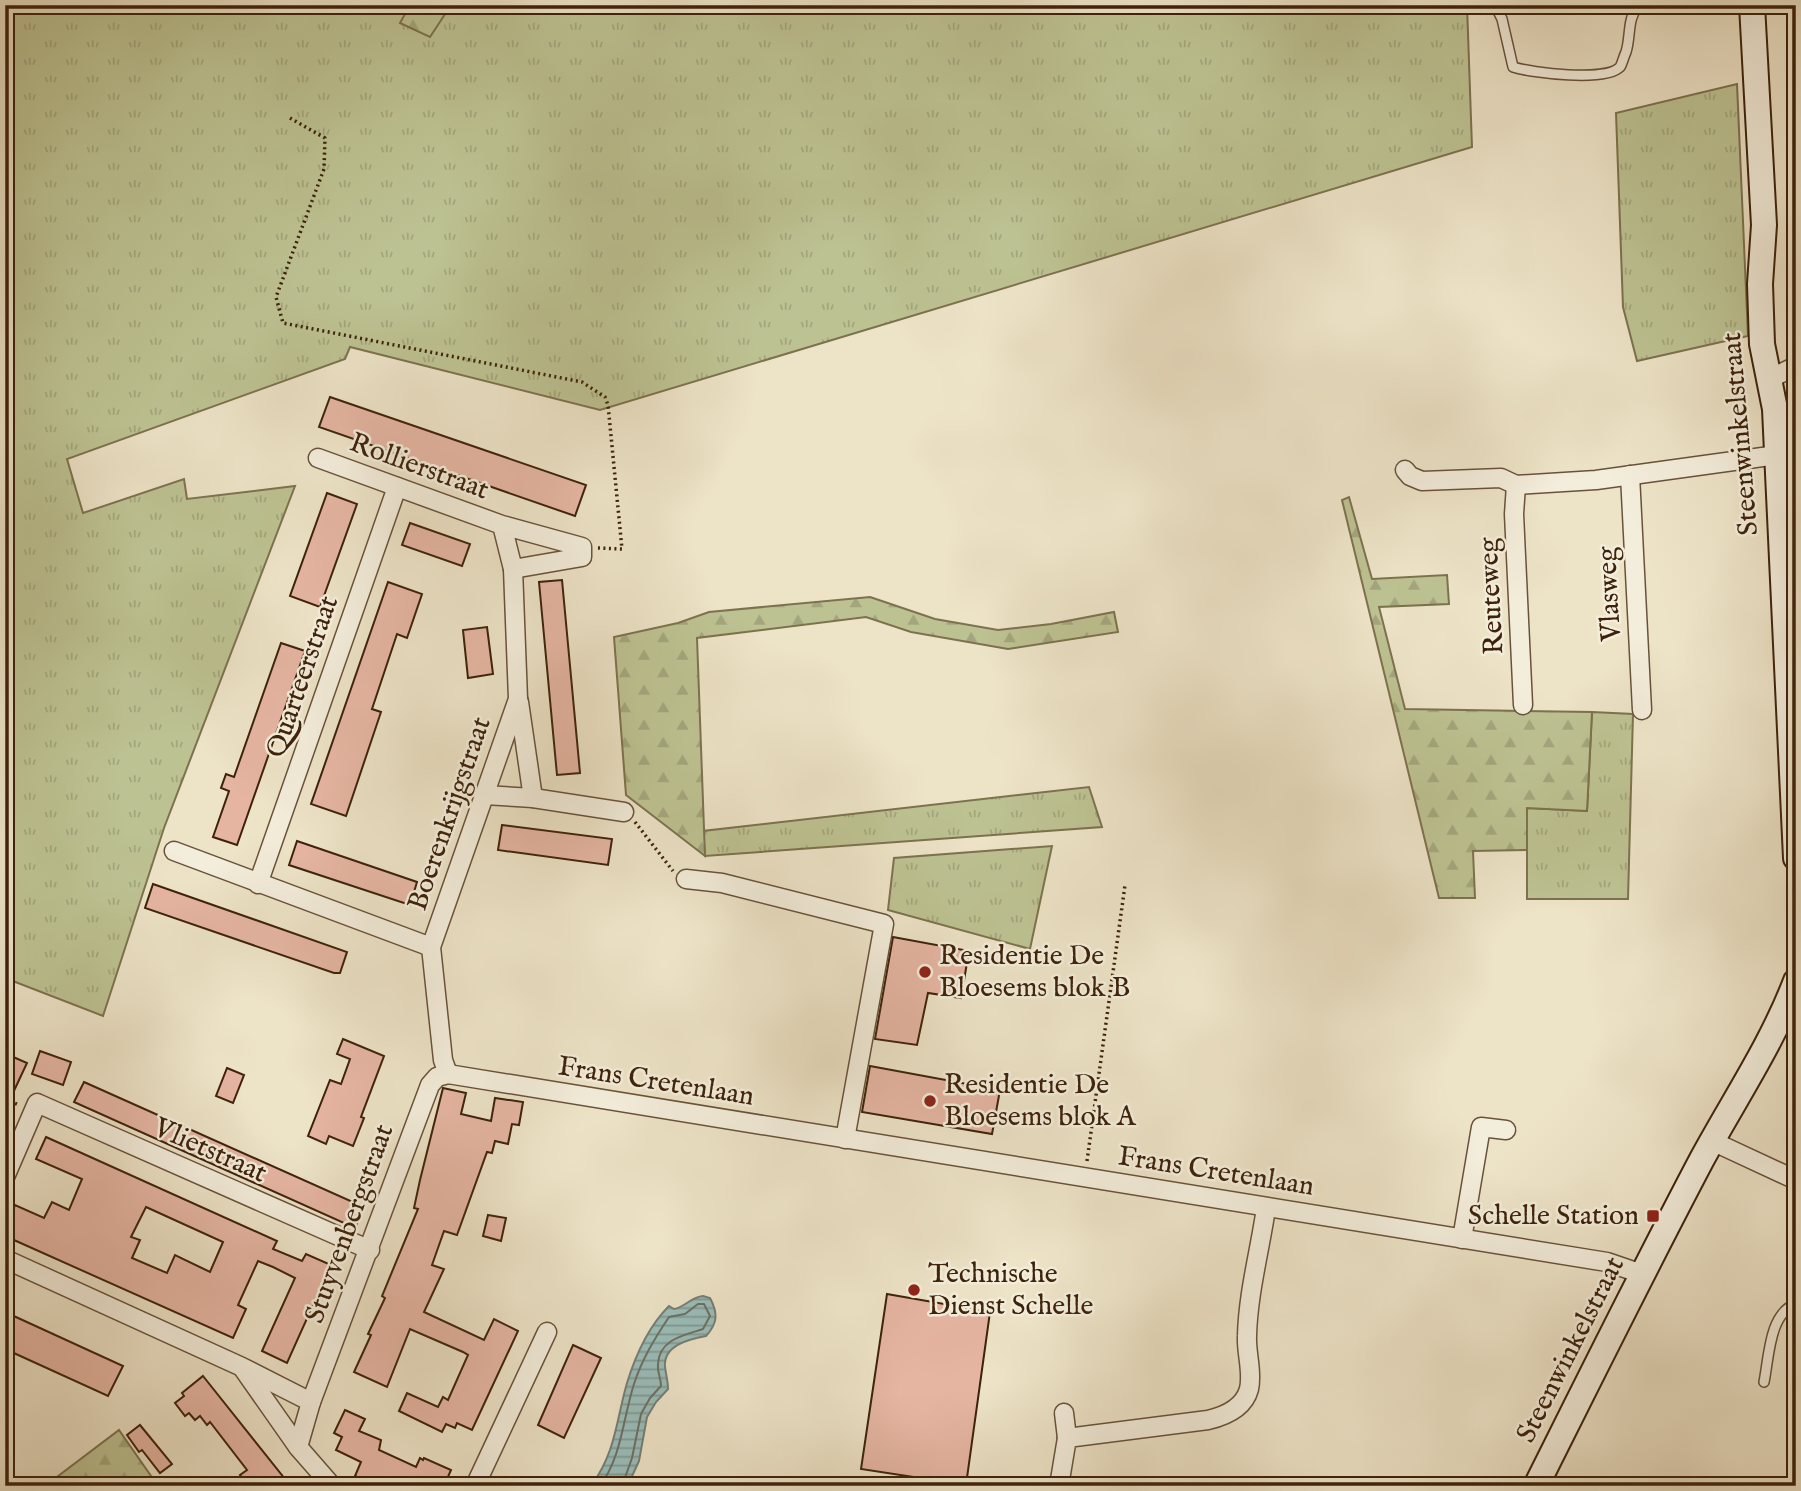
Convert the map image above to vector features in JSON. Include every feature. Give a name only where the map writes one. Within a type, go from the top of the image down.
[{"type":"street","name":"Steenwinkelstraat","points":[[1752,5],[1764,225],[1760,284],[1762,344],[1775,409],[1789,595],[1796,858]]},
{"type":"street","points":[[1769,379],[1796,366]]},
{"type":"street","points":[[1405,470],[1410,476],[1422,481],[1501,478],[1516,485],[1596,480],[1777,455]]},
{"type":"street","name":"Rollierstraat","points":[[318,458],[502,525],[582,547]]},
{"type":"street","name":"Vlasweg","points":[[1630,475],[1642,710]]},
{"type":"street","name":"Reuteweg","points":[[1516,485],[1514,514],[1523,705]]},
{"type":"street","name":"Quarteerstraat","points":[[258,884],[397,487]]},
{"type":"street","name":"Boerenkrijgstraat","points":[[449,1074],[443,1060],[431,947],[518,699],[513,569],[502,525]]},
{"type":"street","points":[[513,569],[582,557],[582,547]]},
{"type":"street","points":[[518,699],[533,798]]},
{"type":"street","points":[[484,795],[533,798],[624,812]]},
{"type":"street","points":[[174,851],[431,947]]},
{"type":"street","points":[[686,879],[722,883],[884,923],[845,1139]]},
{"type":"street","name":"Steenwinkelstraat","points":[[1536,1486],[1642,1274],[1712,1141],[1782,1018],[1796,981]]},
{"type":"street","name":"Frans Cretenlaan","points":[[449,1074],[1607,1262],[1642,1274]]},
{"type":"street","name":"Stuyvenbergstraat","points":[[298,1447],[311,1402],[370,1250],[429,1085],[437,1077],[449,1074]]},
{"type":"street","name":"Vlietstraat","points":[[5,1177],[37,1104],[370,1250]]},
{"type":"street","points":[[1462,1239],[1480,1126],[1506,1130]]},
{"type":"street","points":[[1712,1141],[1796,1180]]},
{"type":"street","points":[[1067,1438],[1208,1420],[1229,1413],[1243,1401],[1249,1390],[1248,1323],[1266,1208]]},
{"type":"street","points":[[5,1259],[242,1367],[311,1402]]},
{"type":"street","points":[[475,1486],[547,1332]]},
{"type":"street","points":[[242,1367],[298,1447],[332,1486]]},
{"type":"street","points":[[1059,1486],[1067,1438],[1064,1413]]},
{"type":"lane","points":[[1495,5],[1502,19],[1513,67],[1593,76],[1620,67],[1626,50],[1631,18],[1640,5]]},
{"type":"lane","points":[[1764,1382],[1776,1323],[1783,1311],[1796,1304]]},
{"type":"path","points":[[290,118],[325,138],[325,159],[324,169],[276,297],[283,323],[582,382],[605,397],[622,549],[582,547]]},
{"type":"path","points":[[624,812],[631,816],[677,876],[686,879]]},
{"type":"path","points":[[1085,1177],[1125,885]]},
{"type":"green space","points":[[5,5],[1467,5],[1472,147],[600,410],[350,347],[345,359],[67,459],[83,513],[184,479],[187,499],[295,486],[164,828],[103,1016],[5,978]]},
{"type":"green space","points":[[410,5],[451,5],[430,37],[400,23]]},
{"type":"green space","points":[[1737,84],[1748,336],[1637,361],[1623,307],[1616,113]]},
{"type":"green space","points":[[1349,497],[1372,579],[1447,575],[1449,604],[1379,607],[1405,709],[1592,712],[1587,811],[1527,808],[1527,850],[1473,851],[1475,898],[1439,898],[1342,500]]},
{"type":"green space","points":[[870,597],[935,619],[998,630],[1051,624],[1114,612],[1118,632],[1008,649],[911,632],[866,617],[697,638],[705,856],[626,795],[614,637],[678,623],[709,612]]},
{"type":"green space","points":[[1592,712],[1633,714],[1628,899],[1527,899],[1527,808],[1587,811]]},
{"type":"green space","points":[[1089,787],[1102,827],[705,856],[703,831]]},
{"type":"green space","points":[[1052,846],[1030,949],[888,910],[894,858]]},
{"type":"green space","points":[[119,1430],[158,1486],[45,1486]]},
{"type":"water","points":[[703,1296],[710,1298],[713,1303],[715,1322],[706,1336],[679,1344],[668,1353],[665,1367],[668,1389],[647,1417],[639,1461],[628,1485],[591,1486],[606,1461],[630,1373],[649,1332],[669,1306],[678,1308]]},
{"type":"building","points":[[330,397],[586,485],[575,516],[319,427]]},
{"type":"building","points":[[327,493],[357,504],[320,607],[290,596]]},
{"type":"building","points":[[410,523],[470,544],[462,566],[402,545]]},
{"type":"building","points":[[562,580],[580,773],[557,775],[539,582]]},
{"type":"building","points":[[388,582],[422,594],[407,638],[397,634],[372,709],[381,712],[346,816],[311,804]]},
{"type":"building","points":[[487,627],[493,674],[468,678],[463,630]]},
{"type":"building","points":[[281,643],[305,651],[237,845],[213,837],[229,791],[221,788],[226,774],[234,777]]},
{"type":"building","points":[[502,825],[612,839],[608,865],[498,850]]},
{"type":"building","points":[[297,841],[417,882],[410,905],[289,865]]},
{"type":"building","points":[[153,884],[347,952],[340,973],[145,908]]},
{"type":"building","name":"Residentie De Bloesems blok B","points":[[893,937],[969,951],[961,998],[928,993],[917,1045],[875,1039]]},
{"type":"building","points":[[343,1039],[384,1056],[353,1146],[329,1136],[326,1144],[308,1136],[330,1080],[341,1084],[350,1059],[337,1054]]},
{"type":"building","points":[[40,1051],[71,1062],[63,1085],[32,1074]]},
{"type":"building","points":[[11,1056],[27,1063],[5,1110],[5,1068]]},
{"type":"building","name":"Residentie De Bloesems blok A","points":[[870,1066],[1000,1090],[992,1134],[862,1112]]},
{"type":"building","points":[[227,1068],[244,1075],[233,1103],[216,1096]]},
{"type":"building","points":[[84,1082],[364,1207],[355,1228],[74,1102]]},
{"type":"building","points":[[443,1088],[466,1093],[461,1114],[491,1121],[495,1098],[523,1102],[519,1125],[512,1124],[508,1144],[495,1141],[492,1153],[487,1152],[457,1235],[444,1231],[432,1265],[444,1269],[424,1312],[484,1340],[494,1319],[518,1331],[472,1430],[457,1423],[455,1428],[446,1424],[442,1432],[399,1411],[407,1393],[438,1407],[443,1397],[448,1400],[468,1355],[410,1329],[387,1387],[354,1372],[371,1335],[368,1334],[385,1298],[382,1296],[418,1209],[414,1208]]},
{"type":"building","points":[[46,1137],[277,1241],[273,1249],[302,1261],[306,1254],[331,1265],[287,1363],[262,1351],[295,1278],[273,1267],[258,1261],[238,1305],[246,1309],[233,1338],[5,1236],[5,1228],[15,1205],[44,1218],[52,1202],[69,1210],[82,1179],[36,1159]],"holes":[[[146,1207],[223,1242],[210,1272],[175,1255],[167,1273],[132,1258],[140,1240],[131,1237]]]},
{"type":"building","points":[[488,1215],[506,1218],[501,1241],[483,1236]]},
{"type":"building","points":[[887,1294],[990,1312],[966,1485],[861,1469]]},
{"type":"building","points":[[5,1312],[123,1366],[108,1396],[5,1349]]},
{"type":"building","points":[[573,1345],[601,1358],[564,1438],[538,1425]]},
{"type":"building","points":[[203,1376],[285,1479],[275,1486],[248,1486],[240,1475],[247,1470],[210,1422],[207,1425],[200,1416],[195,1420],[189,1413],[185,1416],[175,1403],[184,1396],[182,1393]]},
{"type":"building","points":[[345,1410],[365,1419],[359,1431],[381,1440],[379,1450],[416,1467],[420,1458],[424,1458],[451,1470],[444,1486],[376,1486],[355,1476],[361,1462],[336,1450],[342,1437],[334,1433]]},
{"type":"building","points":[[140,1425],[172,1464],[160,1473],[127,1435]]},
{"type":"place","name":"Residentie De Bloesems blok B","points":[[925,972]]},
{"type":"place","name":"Residentie De Bloesems blok A","points":[[930,1101]]},
{"type":"place","name":"Schelle Station","points":[[1653,1216]]},
{"type":"place","name":"Technische Dienst Schelle","points":[[914,1290]]}]
